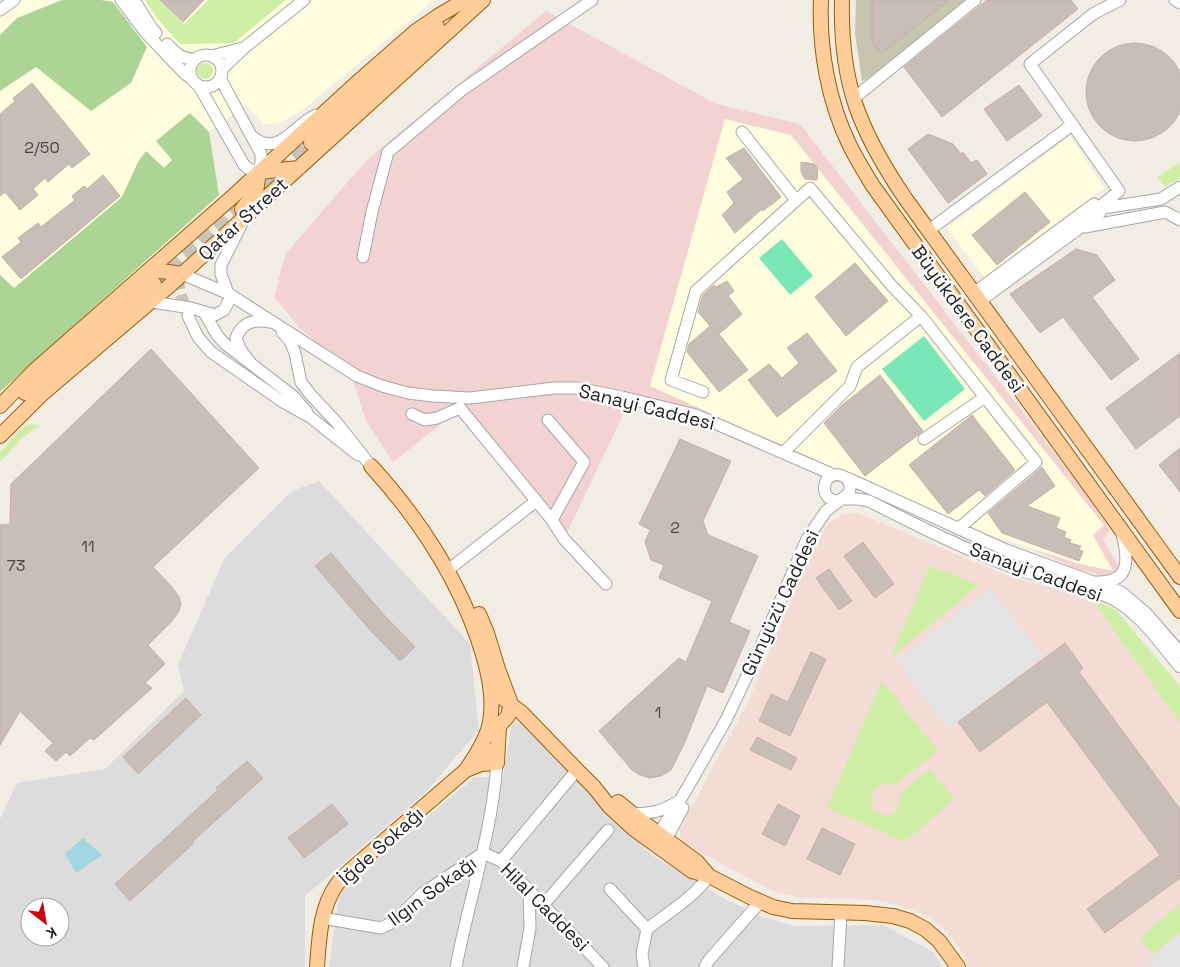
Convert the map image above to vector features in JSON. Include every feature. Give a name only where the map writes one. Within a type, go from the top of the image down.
[{"type":"main road","points":[[0,406],[34,371],[416,31],[465,0]]},
{"type":"main road","points":[[311,142],[465,0]]},
{"type":"main road","name":"Qatar Street","points":[[0,436],[41,395],[152,302],[483,0]]},
{"type":"main road","name":"Büyükdere Caddesi","points":[[821,0],[821,28],[826,68],[834,105],[850,147],[872,186],[1180,611]]},
{"type":"main road","name":"Büyükdere Caddesi","points":[[842,0],[841,18],[845,65],[853,99],[867,136],[876,153],[905,198],[1180,576]]},
{"type":"main road","points":[[258,172],[299,168]]},
{"type":"main road","points":[[210,249],[231,220],[256,192],[258,172]]},
{"type":"main road","points":[[147,272],[182,274]]},
{"type":"main road","points":[[0,416],[33,385],[154,284]]},
{"type":"main road","points":[[371,466],[409,511],[448,570],[477,633],[489,676],[497,758]]},
{"type":"main road","points":[[448,570],[460,581],[476,608],[487,633],[511,704],[508,716],[493,720]]},
{"type":"main road","points":[[489,676],[501,697],[511,704],[578,770],[609,806],[660,841]]},
{"type":"main road","points":[[466,770],[477,753],[493,720]]},
{"type":"main road","points":[[477,753],[488,750],[497,758]]},
{"type":"main road","points":[[466,770],[497,758]]},
{"type":"main road","name":"İğde Sokağı","points":[[317,967],[322,918],[337,885],[354,867],[466,770]]},
{"type":"main road","points":[[594,787],[616,799],[692,871],[709,876],[761,902],[792,911],[893,916],[910,921],[925,929],[939,941],[958,967]]},
{"type":"street","points":[[0,10],[14,0]]},
{"type":"street","points":[[121,0],[146,33],[185,74],[195,82],[211,87],[244,48],[304,0]]},
{"type":"street","points":[[134,0],[151,27],[176,53],[186,59],[211,56],[244,48]]},
{"type":"street","points":[[364,257],[372,212],[388,152],[462,90],[592,0]]},
{"type":"street","points":[[853,99],[975,0]]},
{"type":"street","points":[[1097,209],[1119,191],[1030,64],[1093,14],[1120,0]]},
{"type":"street","points":[[1175,0],[1180,3]]},
{"type":"street","points":[[195,59],[190,68],[195,82],[244,165],[258,172],[261,154],[222,73],[219,62],[211,56]]},
{"type":"street","points":[[253,138],[269,145],[274,145],[312,116],[326,110]]},
{"type":"street","points":[[929,230],[1072,125]]},
{"type":"street","points":[[742,132],[796,200]]},
{"type":"street","points":[[1097,209],[1161,199],[1180,187]]},
{"type":"street","points":[[703,392],[671,380],[696,291],[810,188],[892,286],[921,316],[1036,462],[958,529]]},
{"type":"street","points":[[1094,204],[1100,213],[977,297],[1094,204]]},
{"type":"street","points":[[1082,227],[1165,212],[1180,220]]},
{"type":"street","points":[[152,302],[192,308],[215,315],[224,310],[228,305],[230,294],[221,274],[220,266],[248,213]]},
{"type":"street","name":"Sanayi Caddesi","points":[[182,274],[230,294],[357,376],[382,386],[408,393],[470,398],[554,388],[577,388],[696,415],[834,474]]},
{"type":"street","points":[[204,312],[221,339],[292,396],[310,417]]},
{"type":"street","points":[[188,316],[198,338],[211,352],[283,402],[310,417],[371,466]]},
{"type":"street","points":[[784,452],[850,386],[857,367],[921,316]]},
{"type":"street","points":[[250,362],[240,349],[236,338],[238,332],[246,323],[256,320],[278,326],[290,341],[295,353],[301,382],[357,446],[371,466]]},
{"type":"street","points":[[924,439],[985,397]]},
{"type":"street","points":[[412,414],[425,420],[437,418],[460,408],[552,520],[564,538],[606,584]]},
{"type":"street","points":[[548,420],[584,462],[552,520]]},
{"type":"street","points":[[834,474],[847,478],[850,490],[841,500],[826,511],[818,522],[826,479],[834,474]]},
{"type":"street","name":"Sanayi Caddesi","points":[[847,478],[1006,550],[1121,592],[1137,604],[1180,652]]},
{"type":"street","points":[[825,492],[831,499],[841,500]]},
{"type":"street","name":"Sanayi Caddesi","points":[[841,500],[858,499],[869,501],[1008,566],[1107,596],[1122,604],[1139,620],[1180,668]]},
{"type":"street","points":[[448,570],[536,501]]},
{"type":"street","name":"Günyüzü Caddesi","points":[[660,841],[680,800],[726,720],[807,539],[818,522]]},
{"type":"street","name":"Günyüzü Caddesi","points":[[660,841],[740,704],[814,540],[818,522]]},
{"type":"street","points":[[1092,582],[1107,582],[1117,578],[1123,572],[1126,548],[1121,530]]},
{"type":"street","points":[[459,966],[483,853],[495,783],[497,758]]},
{"type":"street","points":[[501,861],[578,770]]},
{"type":"street","points":[[631,813],[657,812],[680,800]]},
{"type":"street","points":[[544,904],[608,830]]},
{"type":"street","name":"Hilal Caddesi","points":[[483,853],[501,861],[603,967]]},
{"type":"street","name":"Ilgın Sokağı","points":[[322,918],[381,928],[395,922],[423,893],[483,853]]},
{"type":"street","points":[[644,967],[642,954],[647,929],[690,898],[700,889],[709,876]]},
{"type":"street","points":[[523,967],[530,928],[529,889]]},
{"type":"street","points":[[610,889],[647,929]]},
{"type":"street","points":[[705,967],[709,960],[761,902]]},
{"type":"street","points":[[838,967],[842,912]]},
{"type":"shaded area","points":[[0,0],[434,0],[299,113],[278,123],[263,124],[246,105],[209,132],[219,195],[0,397]]},
{"type":"shaded area","points":[[856,0],[967,0],[862,81],[855,34]]},
{"type":"shaded area","points":[[546,11],[716,104],[800,124],[1083,490],[1110,530],[1103,539],[1120,569],[1113,578],[1074,568],[1031,548],[784,452],[729,417],[632,396],[564,539],[460,409],[393,462],[366,421],[351,375],[299,327],[274,297],[286,253],[367,160]]},
{"type":"shaded area","points":[[725,119],[791,135],[1104,525],[1093,535],[1113,571],[1076,563],[960,525],[650,386]]},
{"type":"shaded area","points":[[1070,136],[1104,188],[984,277],[947,228]]},
{"type":"shaded area","points":[[319,481],[470,644],[479,730],[424,794],[305,896],[305,967],[0,967],[0,819],[17,783],[105,769],[184,691],[178,665],[224,559],[292,491]]},
{"type":"shaded area","points":[[858,513],[1008,576],[1091,598],[1180,723],[1180,967],[969,967],[959,947],[941,926],[923,914],[876,900],[798,897],[774,892],[685,844],[680,836],[680,829],[747,704],[819,535],[829,523],[843,514]]},
{"type":"shaded area","points":[[990,588],[1043,656],[949,729],[896,661]]},
{"type":"shaded area","points":[[512,721],[525,724],[550,754],[653,856],[727,900],[762,917],[794,926],[883,925],[933,952],[943,967],[329,967],[339,895],[349,882],[475,777],[503,778]]},
{"type":"shaded area","points":[[1180,935],[1180,967],[1152,967],[1147,960]]},
{"type":"green space","points":[[62,0],[101,0],[113,2],[147,47],[131,83],[91,111],[36,67],[0,91],[0,35],[17,18]]},
{"type":"green space","points":[[145,0],[159,0],[184,24],[208,0],[286,0],[234,43],[180,44],[157,18]]},
{"type":"green space","points":[[202,63],[208,63],[213,68],[211,77],[202,79],[197,74],[197,68]]},
{"type":"green space","points":[[190,113],[209,132],[219,195],[0,392],[0,275],[14,288],[122,197],[138,162],[146,151],[164,168],[172,160],[156,141]]},
{"type":"green space","points":[[1180,162],[1180,178],[1165,187],[1158,177]]},
{"type":"green space","points":[[782,239],[813,276],[790,295],[759,258]]},
{"type":"green space","points":[[924,336],[965,389],[924,421],[882,369]]},
{"type":"green space","points":[[25,425],[41,425],[23,437],[0,462],[0,452]]},
{"type":"green space","points":[[930,566],[979,585],[890,658]]},
{"type":"green space","points":[[1091,598],[1116,610],[1180,686],[1180,723]]},
{"type":"green space","points":[[881,683],[884,684],[938,751],[895,785],[885,783],[877,787],[871,796],[872,809],[884,815],[893,813],[899,806],[900,793],[930,769],[954,799],[907,840],[903,841],[827,808]]},
{"type":"green space","points":[[1180,904],[1180,932],[1153,954],[1141,940],[1141,937]]},
{"type":"water","points":[[83,838],[102,855],[76,873],[65,854]]},
{"type":"building","points":[[160,0],[204,0],[183,22]]},
{"type":"building","points":[[872,0],[949,0],[881,54],[872,43]]},
{"type":"building","points":[[987,0],[1071,0],[1078,9],[942,117],[904,67]]},
{"type":"building","points":[[1135,43],[1154,47],[1169,58],[1180,73],[1184,92],[1180,111],[1169,126],[1154,137],[1135,141],[1116,137],[1101,126],[1090,111],[1086,92],[1090,73],[1101,58],[1116,47]]},
{"type":"building","points":[[32,83],[90,154],[72,168],[69,164],[48,182],[45,178],[33,189],[38,195],[20,210],[5,192],[0,196],[0,114],[15,101],[13,98]]},
{"type":"building","points":[[1019,85],[1042,116],[1007,141],[984,109]]},
{"type":"building","points":[[928,134],[953,144],[961,154],[963,152],[971,163],[977,160],[987,174],[948,203],[908,149]]},
{"type":"building","points":[[744,148],[781,197],[763,211],[762,209],[735,233],[722,215],[734,203],[727,192],[743,179],[726,158]]},
{"type":"building","points":[[801,162],[814,164],[818,169],[817,180],[805,179],[801,172]]},
{"type":"building","points":[[103,175],[120,196],[21,279],[2,257],[21,242],[18,238],[38,223],[41,227],[75,200],[72,196],[84,186],[87,189]]},
{"type":"building","points":[[1025,192],[1050,222],[997,265],[972,235]]},
{"type":"building","points":[[1076,249],[1097,255],[1115,280],[1092,297],[1139,359],[1111,380],[1063,317],[1040,333],[1010,294]]},
{"type":"building","points":[[855,263],[888,301],[846,336],[815,297]]},
{"type":"building","points":[[727,281],[734,291],[728,296],[742,314],[719,334],[748,370],[719,392],[687,352],[689,344],[710,326],[698,312],[703,295],[714,285],[716,287]]},
{"type":"building","points":[[807,333],[837,371],[777,417],[748,380],[769,364],[782,378],[799,363],[787,348]]},
{"type":"building","points":[[151,349],[259,468],[153,567],[172,587],[181,603],[179,611],[172,621],[148,645],[165,664],[145,683],[152,688],[94,740],[90,738],[70,756],[66,752],[56,761],[45,751],[53,743],[20,711],[0,745],[0,525],[10,524],[11,484]]},
{"type":"building","points":[[1180,353],[1180,416],[1136,449],[1106,408]]},
{"type":"building","points":[[880,375],[923,431],[865,476],[824,423],[841,406]]},
{"type":"building","points":[[972,415],[1015,470],[985,496],[979,490],[948,514],[909,465]]},
{"type":"building","points":[[680,439],[731,461],[703,521],[708,535],[758,556],[729,622],[750,631],[723,693],[707,686],[685,742],[671,770],[661,776],[650,778],[632,770],[599,731],[679,658],[686,662],[712,601],[659,578],[664,565],[651,560],[645,542],[650,530],[639,524]]},
{"type":"building","points":[[1180,448],[1180,492],[1159,465]]},
{"type":"building","points":[[1042,467],[1055,486],[1027,506],[1060,518],[1056,528],[1066,532],[1064,537],[1071,540],[1070,543],[1081,546],[1079,550],[1083,551],[1079,561],[1002,533],[988,513]]},
{"type":"building","points":[[863,542],[894,584],[875,598],[844,556]]},
{"type":"building","points":[[331,553],[384,615],[415,647],[400,661],[370,630],[315,566]]},
{"type":"building","points":[[829,569],[852,601],[839,610],[816,578]]},
{"type":"building","points":[[1065,643],[1083,668],[1079,672],[1180,809],[1180,878],[1105,933],[1087,909],[1160,855],[1047,702],[980,752],[958,722]]},
{"type":"building","points":[[811,652],[826,659],[790,736],[759,721],[771,694],[788,702]]},
{"type":"building","points":[[186,698],[201,715],[138,774],[123,757]]},
{"type":"building","points":[[757,737],[797,758],[791,770],[750,750]]},
{"type":"building","points":[[247,761],[263,778],[130,901],[115,884]]},
{"type":"building","points":[[332,804],[348,824],[304,858],[288,838]]},
{"type":"building","points":[[778,804],[800,816],[785,846],[762,834]]},
{"type":"building","points":[[822,828],[855,844],[840,875],[807,859]]},
{"type":"tunnel","points":[[154,284],[311,143]]},
{"type":"tunnel","points":[[179,262],[178,276],[180,289],[188,314]]}]
